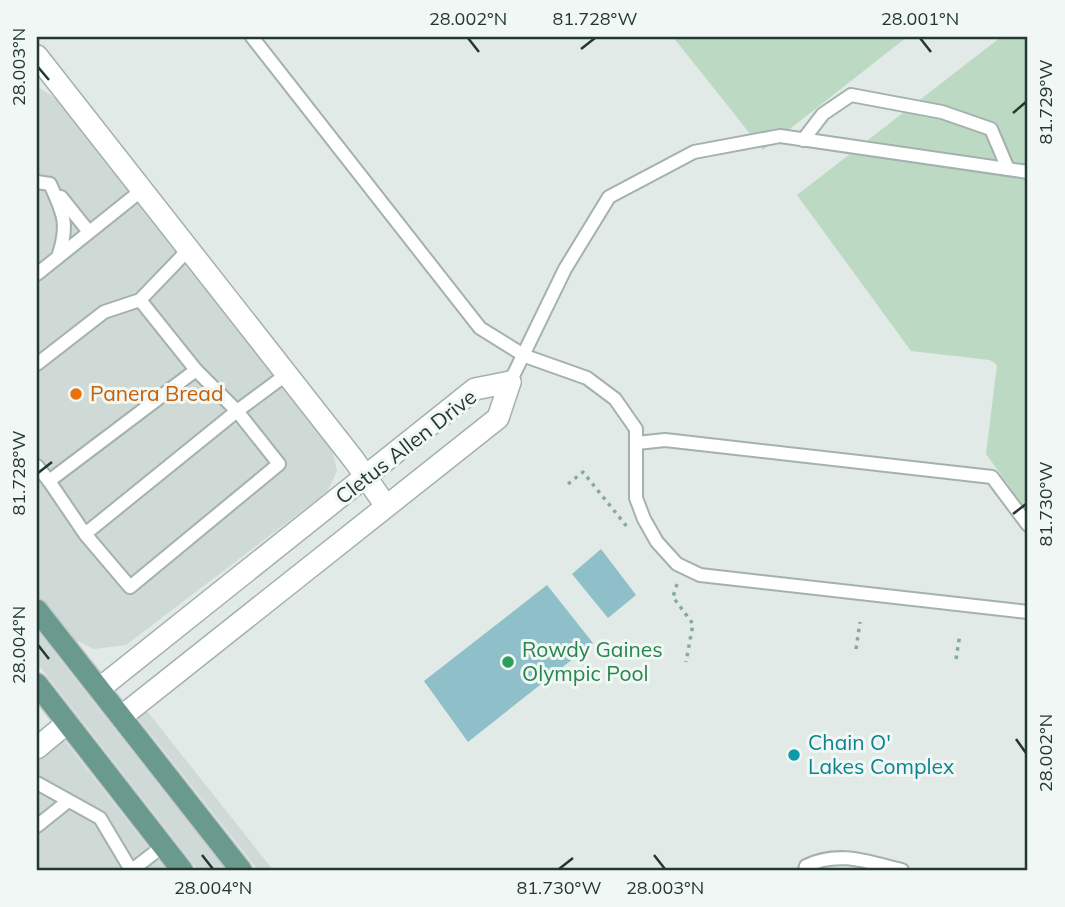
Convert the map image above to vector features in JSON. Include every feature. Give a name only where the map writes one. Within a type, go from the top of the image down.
[{"type":"main road","points":[[37,610],[241,870]]},
{"type":"main road","points":[[37,684],[182,870]]},
{"type":"street","points":[[37,56],[287,374],[386,506]]},
{"type":"street","name":"Cletus Allen Drive","points":[[99,689],[475,389],[510,382],[498,418],[121,717]]},
{"type":"street","points":[[37,748],[67,723]]},
{"type":"lane","points":[[252,37],[480,328],[525,356],[587,378],[615,399],[636,429],[636,498],[657,542],[677,564],[700,575],[1028,612]]},
{"type":"lane","points":[[803,140],[823,114],[851,95],[942,112],[991,129],[1008,169]]},
{"type":"lane","points":[[510,382],[525,356],[565,269],[609,197],[694,152],[780,136],[1028,172]]},
{"type":"lane","points":[[37,171],[65,216],[65,232],[58,257]]},
{"type":"lane","points":[[43,183],[89,232]]},
{"type":"lane","points":[[37,274],[142,190]]},
{"type":"lane","points":[[37,364],[104,313],[140,300],[189,249]]},
{"type":"lane","points":[[37,266],[58,257]]},
{"type":"lane","points":[[37,466],[85,534],[130,587],[279,464],[237,411],[196,370],[140,300]]},
{"type":"lane","points":[[49,481],[196,370]]},
{"type":"lane","points":[[85,534],[287,374]]},
{"type":"lane","points":[[637,443],[665,440],[992,477],[1028,524]]},
{"type":"lane","points":[[37,783],[100,818],[132,870],[163,846]]},
{"type":"lane","points":[[37,826],[67,802]]},
{"type":"lane","points":[[805,870],[806,866],[824,857],[852,858],[902,870]]},
{"type":"path","points":[[677,584],[673,597],[693,624],[686,662]]},
{"type":"path","points":[[856,649],[860,622]]},
{"type":"path","points":[[956,659],[960,634]]},
{"type":"shaded area","points":[[37,86],[56,99],[332,448],[337,471],[327,492],[126,645],[94,649],[69,637],[37,594]]},
{"type":"shaded area","points":[[37,630],[226,870],[198,870],[37,663]]},
{"type":"shaded area","points":[[147,711],[273,870],[258,870],[138,718]]},
{"type":"shaded area","points":[[64,740],[166,870],[37,870],[37,762]]},
{"type":"green space","points":[[673,37],[907,37],[763,150]]},
{"type":"green space","points":[[1001,37],[1028,37],[1028,512],[986,454],[997,365],[990,360],[911,351],[797,195]]},
{"type":"water","points":[[601,549],[636,595],[608,618],[572,574]]},
{"type":"water","name":"Rowdy Gaines Olympic Pool","points":[[547,585],[593,643],[468,742],[424,681]]},
{"type":"place","name":"Panera Bread","points":[[76,394]]},
{"type":"place","name":"Rowdy Gaines Olympic Pool","points":[[508,662]]},
{"type":"place","name":"Chain O' Lakes Complex","points":[[794,755]]}]
